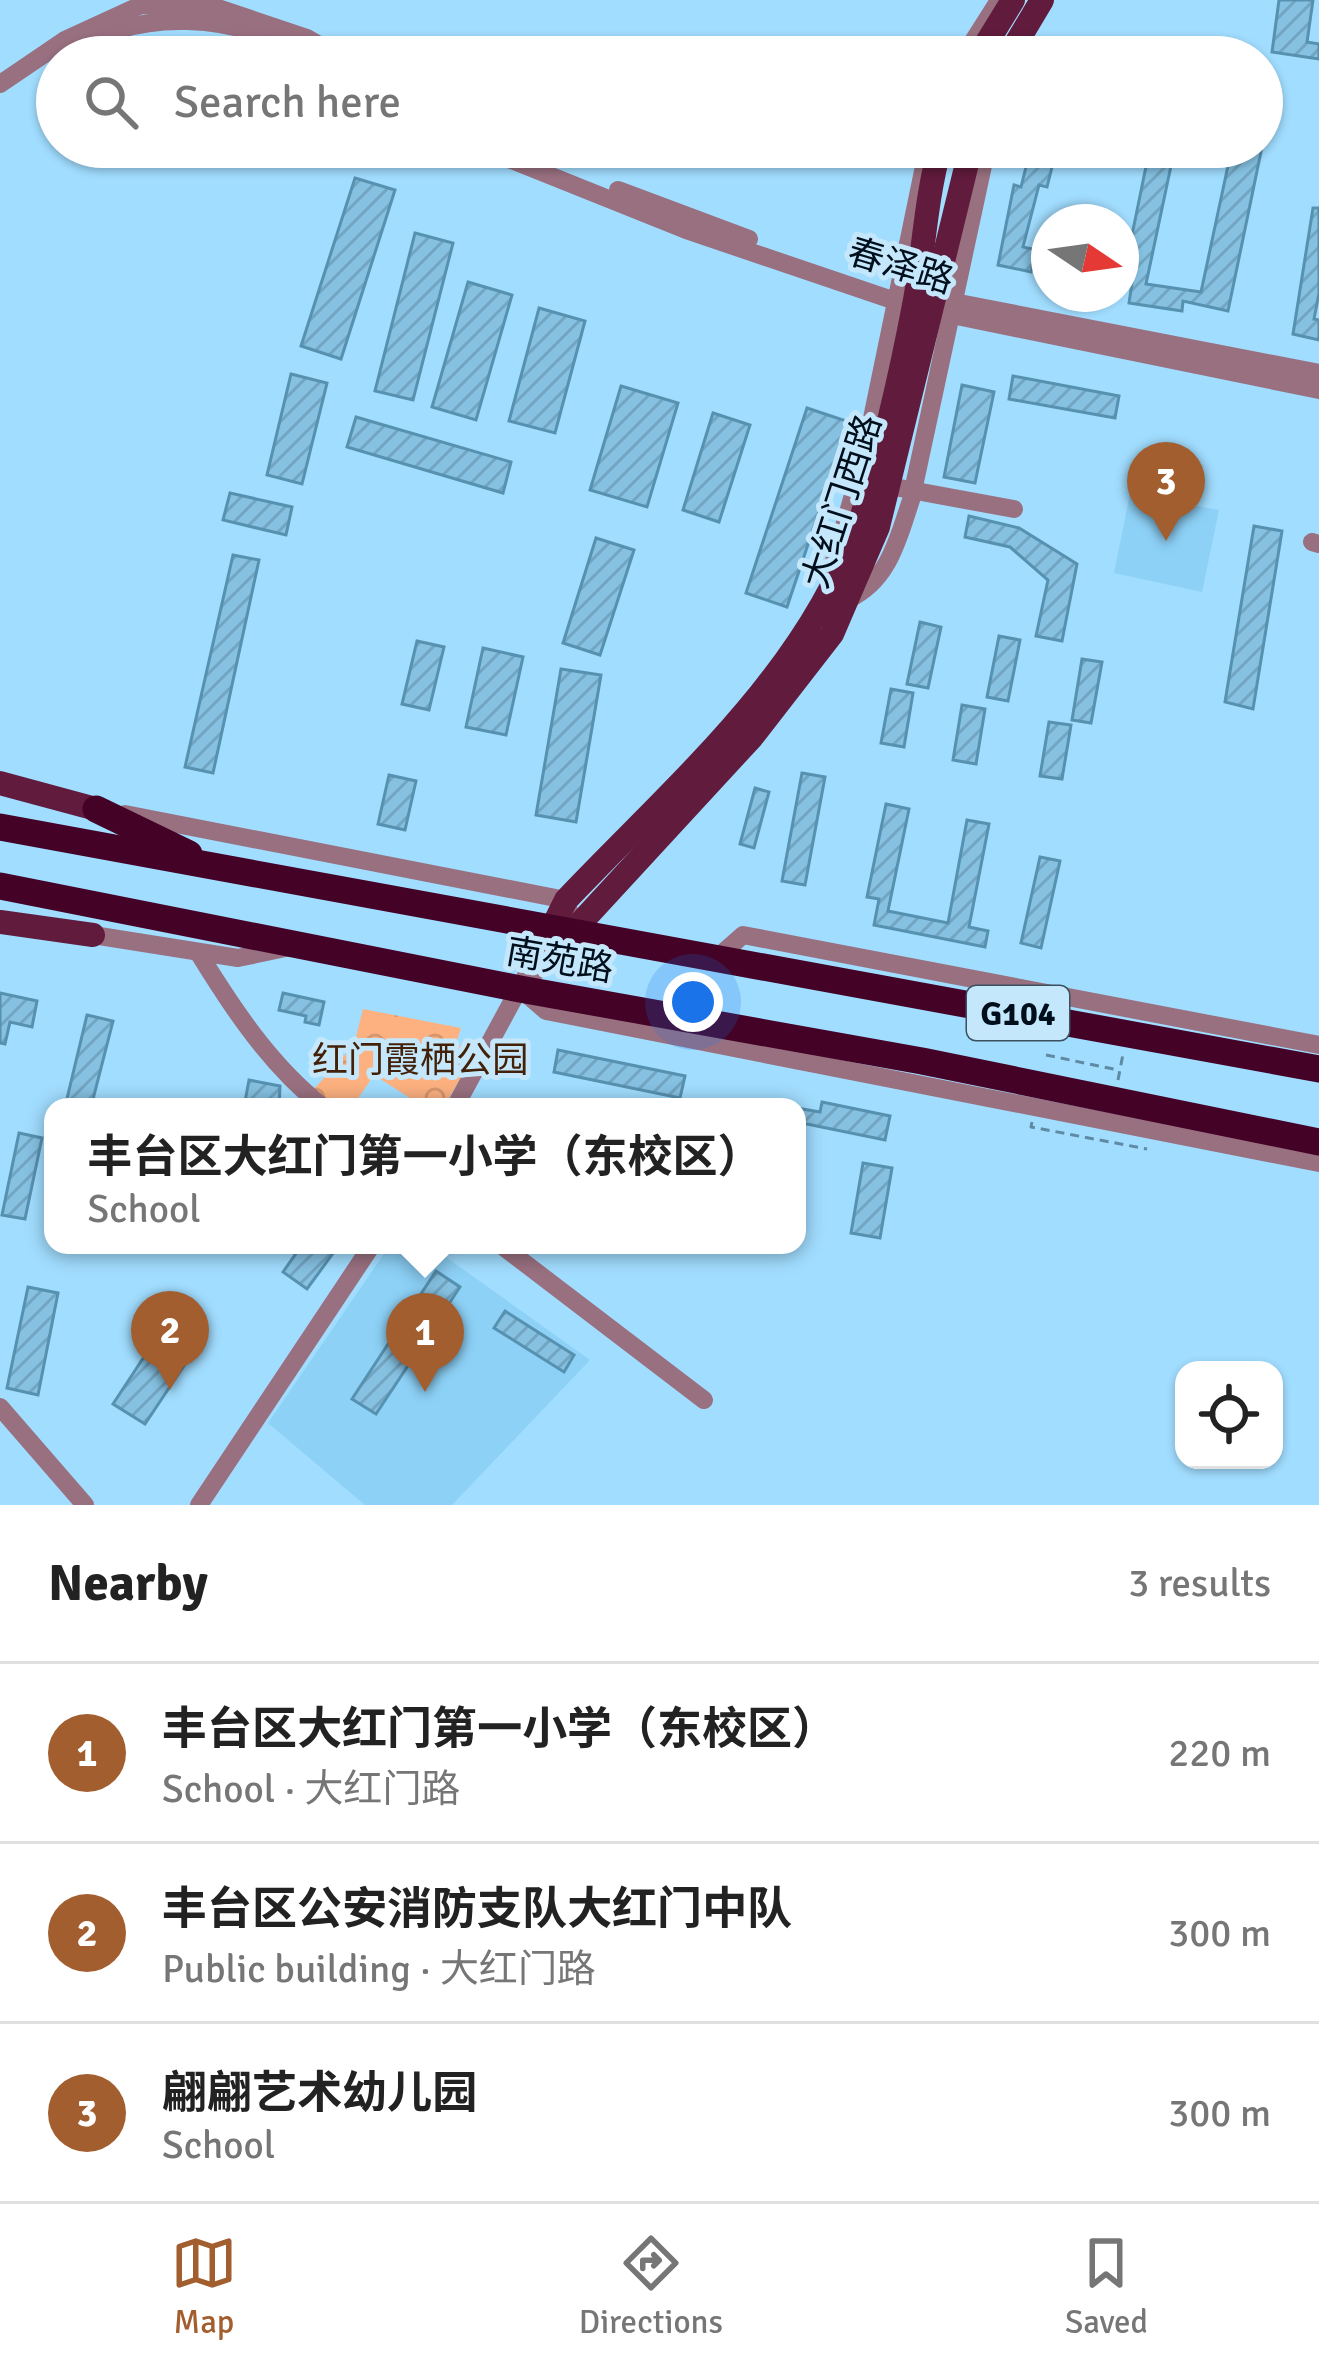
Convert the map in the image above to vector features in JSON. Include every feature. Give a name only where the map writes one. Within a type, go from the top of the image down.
[{"type":"highway","points":[[96,809],[220,868]]},
{"type":"highway","name":"南苑路","points":[[0,827],[1319,1069]]},
{"type":"highway","name":"南苑路","points":[[0,886],[520,989],[922,1061],[1319,1142]]},
{"type":"main road","points":[[1024,36],[1042,0]]},
{"type":"main road","points":[[991,36],[1011,2]]},
{"type":"main road","name":"大红门西路","points":[[563,928],[793,688],[832,634],[849,599],[878,527],[902,488],[924,302],[931,168]]},
{"type":"main road","name":"大红门西路","points":[[563,928],[566,901],[776,674],[820,606],[856,532],[965,168]]},
{"type":"main road","points":[[0,783],[96,809]]},
{"type":"main road","points":[[0,922],[93,935]]},
{"type":"street","points":[[976,36],[996,5],[1011,2]]},
{"type":"street","points":[[74,36],[141,5],[212,6],[301,36]]},
{"type":"street","points":[[109,36],[142,21],[211,19],[257,36]]},
{"type":"street","points":[[0,84],[36,60]]},
{"type":"street","points":[[0,95],[36,75]]},
{"type":"street","name":"春泽路","points":[[531,168],[686,230],[924,302],[1319,390]]},
{"type":"street","name":"春泽路","points":[[558,168],[924,302],[1319,373]]},
{"type":"street","points":[[924,302],[978,168]]},
{"type":"street","points":[[902,488],[1014,509]]},
{"type":"street","points":[[96,809],[566,901]]},
{"type":"street","points":[[460,1098],[520,989],[563,928]]},
{"type":"street","points":[[718,957],[742,934],[1319,1045]]},
{"type":"street","points":[[93,935],[238,958],[298,946]]},
{"type":"street","points":[[198,952],[239,1018],[311,1098]]},
{"type":"street","points":[[520,989],[546,1011],[1319,1163]]},
{"type":"street","points":[[922,1061],[992,1098]]},
{"type":"street","points":[[199,1505],[366,1254]]},
{"type":"street","points":[[513,1254],[704,1400]]},
{"type":"street","points":[[0,1407],[85,1505]]},
{"type":"path","points":[[1115,1094],[1123,1052]]},
{"type":"path","points":[[1046,1055],[1119,1071]]},
{"type":"path","points":[[1031,1127],[1148,1149]]},
{"type":"shaded area","points":[[1130,494],[1219,510],[1202,592],[1114,573]]},
{"type":"shaded area","points":[[384,1254],[442,1254],[590,1360],[452,1505],[365,1505],[268,1423]]},
{"type":"green space","name":"红门霞栖公园","points":[[363,1009],[461,1028],[456,1043],[474,1054],[449,1098],[410,1098],[374,1075],[358,1098],[323,1098],[313,1090],[354,1045]]},
{"type":"building","points":[[1279,0],[1313,0],[1307,42],[1319,44],[1319,59],[1283,54],[1283,36],[1274,36]]},
{"type":"building","points":[[1026,168],[1052,168],[1047,187],[1039,185],[1031,204],[1023,247],[1031,249],[1031,272],[998,265],[1014,185],[1021,187]]},
{"type":"building","points":[[1146,168],[1171,168],[1146,284],[1201,292],[1228,168],[1258,168],[1228,311],[1183,301],[1182,311],[1139,305],[1138,204]]},
{"type":"building","points":[[355,178],[395,190],[341,359],[301,346]]},
{"type":"building","points":[[1313,208],[1319,208],[1319,293],[1314,319],[1319,320],[1319,340],[1293,334]]},
{"type":"building","points":[[415,233],[453,243],[413,400],[375,391]]},
{"type":"building","points":[[468,282],[512,295],[476,420],[432,407]]},
{"type":"building","points":[[539,308],[585,321],[555,433],[509,421]]},
{"type":"building","points":[[291,374],[327,383],[302,484],[267,475]]},
{"type":"building","points":[[1013,376],[1119,396],[1115,418],[1009,399]]},
{"type":"building","points":[[962,385],[994,392],[975,483],[944,477]]},
{"type":"building","points":[[621,386],[678,403],[647,507],[590,490]]},
{"type":"building","points":[[807,408],[849,422],[787,607],[746,593]]},
{"type":"building","points":[[713,413],[750,425],[719,522],[683,510]]},
{"type":"building","points":[[356,417],[511,462],[503,493],[347,447]]},
{"type":"building","points":[[230,493],[292,507],[286,535],[223,520]]},
{"type":"building","points":[[969,516],[1019,528],[1077,564],[1062,641],[1036,636],[1048,580],[1010,547],[965,537]]},
{"type":"building","points":[[1254,526],[1282,531],[1253,709],[1225,702]]},
{"type":"building","points":[[596,538],[634,550],[600,655],[563,643]]},
{"type":"building","points":[[233,555],[259,560],[213,773],[185,767]]},
{"type":"building","points":[[920,622],[941,627],[928,688],[907,684]]},
{"type":"building","points":[[999,636],[1020,640],[1008,701],[987,697]]},
{"type":"building","points":[[417,641],[444,647],[429,710],[402,704]]},
{"type":"building","points":[[483,648],[523,657],[506,735],[466,727]]},
{"type":"building","points":[[1082,659],[1102,662],[1091,723],[1072,720]]},
{"type":"building","points":[[561,669],[601,675],[576,822],[536,815]]},
{"type":"building","points":[[891,689],[913,693],[904,747],[881,743]]},
{"type":"building","points":[[962,705],[985,709],[976,764],[953,760]]},
{"type":"building","points":[[1049,722],[1071,725],[1062,779],[1040,776]]},
{"type":"building","points":[[802,773],[825,777],[805,885],[782,881]]},
{"type":"building","points":[[389,775],[416,781],[405,830],[378,824]]},
{"type":"building","points":[[755,788],[769,792],[754,848],[740,844]]},
{"type":"building","points":[[886,804],[909,809],[888,911],[948,923],[967,820],[989,824],[969,927],[988,931],[985,947],[874,925],[879,899],[867,897]]},
{"type":"building","points":[[1040,857],[1060,861],[1041,948],[1021,943]]},
{"type":"building","points":[[0,993],[37,1001],[32,1027],[10,1022],[5,1044],[0,1043]]},
{"type":"building","points":[[283,993],[324,1002],[319,1025],[305,1022],[306,1016],[279,1010]]},
{"type":"building","points":[[87,1015],[113,1021],[93,1098],[67,1098]]},
{"type":"building","points":[[558,1050],[685,1076],[680,1098],[554,1072]]},
{"type":"building","points":[[249,1080],[280,1086],[279,1098],[246,1098]]},
{"type":"building","points":[[822,1102],[890,1116],[885,1140],[806,1124],[806,1110],[820,1112]]},
{"type":"building","points":[[19,1133],[42,1138],[25,1219],[2,1215]]},
{"type":"building","points":[[863,1163],[892,1168],[880,1238],[851,1233]]},
{"type":"building","points":[[296,1254],[332,1254],[307,1289],[283,1272]]},
{"type":"building","points":[[436,1271],[460,1287],[376,1414],[352,1399]]},
{"type":"building","points":[[28,1287],[58,1293],[38,1395],[7,1388]]},
{"type":"building","points":[[505,1311],[574,1355],[564,1372],[494,1328]]},
{"type":"building","points":[[159,1334],[191,1355],[145,1424],[113,1404]]},
{"type":"place","name":"翩翩艺术幼儿园","points":[[1166,541]]},
{"type":"place","name":"丰台区公安消防支队大红门中队","points":[[170,1390]]},
{"type":"place","name":"丰台区大红门第一小学（东校区）","points":[[425,1392]]}]
